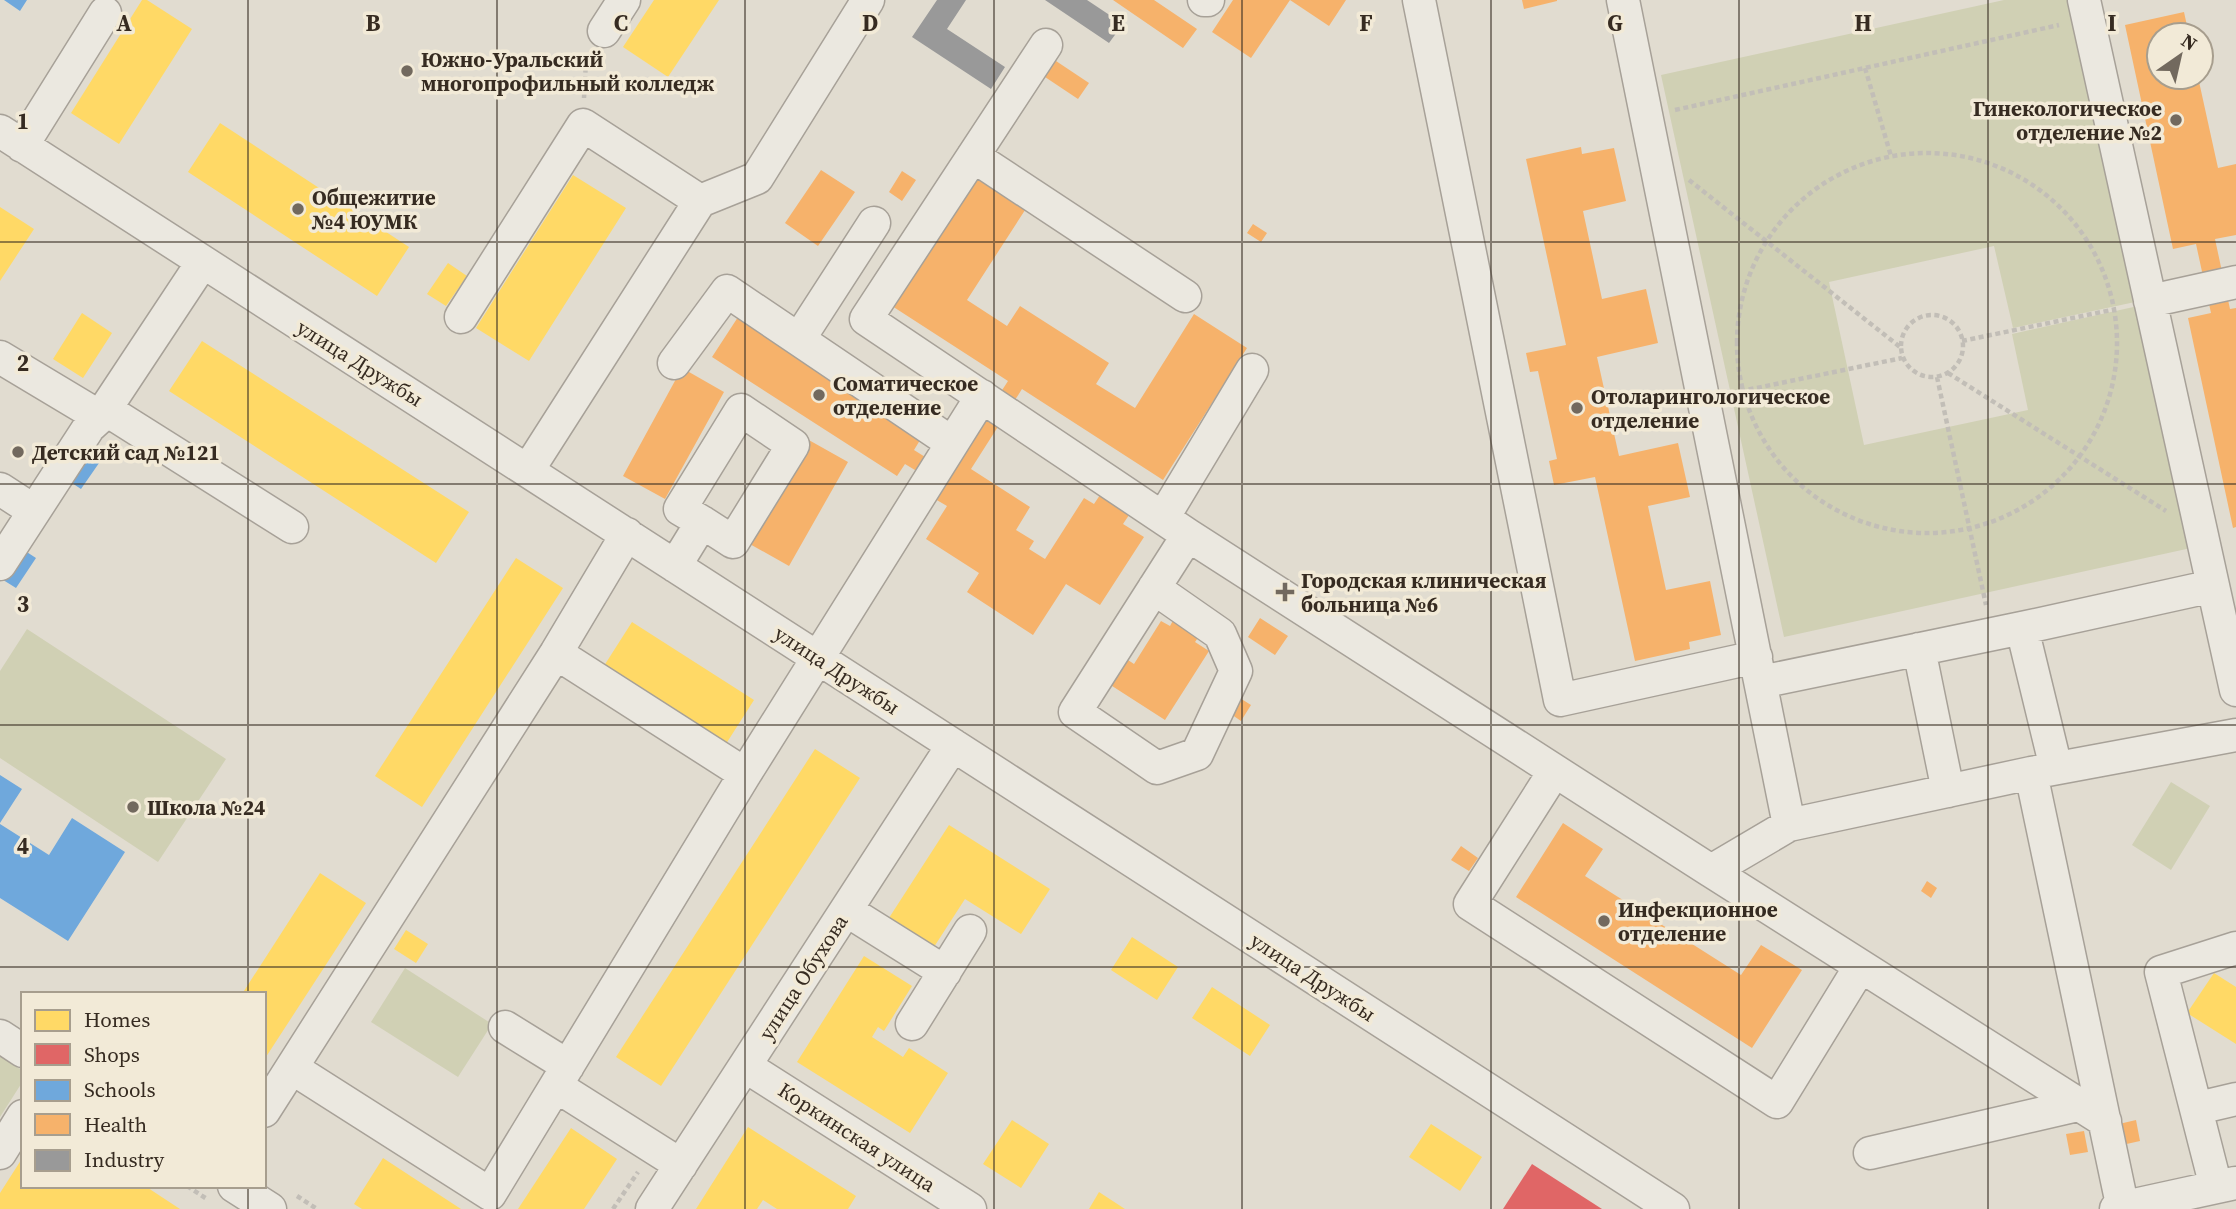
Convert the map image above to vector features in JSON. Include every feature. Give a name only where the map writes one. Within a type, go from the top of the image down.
[{"type":"street","points":[[604,31],[624,0]]},
{"type":"street","points":[[527,470],[700,201],[757,178],[868,0]]},
{"type":"street","points":[[1419,0],[1560,701],[1758,670],[1919,649],[2213,586]]},
{"type":"street","points":[[1623,0],[1789,825]]},
{"type":"street","points":[[2086,9],[2236,690]]},
{"type":"street","points":[[11,138],[105,13]]},
{"type":"street","points":[[1046,45],[866,319],[1175,526],[1553,772],[2105,1121]]},
{"type":"street","points":[[461,317],[583,125],[700,201]]},
{"type":"street","name":"улица Дружбы","points":[[11,138],[1673,1209]]},
{"type":"street","points":[[973,156],[1185,296]]},
{"type":"street","points":[[799,339],[874,223]]},
{"type":"street","points":[[0,564],[89,427],[102,413],[202,263]]},
{"type":"street","points":[[2150,301],[2236,282]]},
{"type":"street","points":[[674,363],[727,291],[952,443]]},
{"type":"street","points":[[0,356],[102,413],[292,527]]},
{"type":"street","points":[[1154,588],[1220,634],[1236,671],[1197,754],[1157,768],[1075,712],[1154,588],[1175,526],[1252,370]]},
{"type":"street","points":[[292,1068],[490,1194],[817,657],[982,396]]},
{"type":"street","points":[[0,489],[34,511]]},
{"type":"street","points":[[675,566],[702,522]]},
{"type":"street","points":[[266,1108],[556,653],[626,534]]},
{"type":"street","points":[[2007,631],[2044,771],[2121,1208],[2226,1185],[2198,1108],[2161,972],[2236,948]]},
{"type":"street","points":[[1919,649],[1948,791]]},
{"type":"street","points":[[556,653],[745,774]]},
{"type":"street","points":[[1711,871],[1789,825],[2044,771],[2236,735]]},
{"type":"street","name":"улица Обухова","points":[[652,1209],[953,745]]},
{"type":"street","points":[[1553,772],[1470,904],[1777,1102],[1860,967]]},
{"type":"street","points":[[846,910],[945,972]]},
{"type":"street","points":[[912,1024],[970,931]]},
{"type":"street","points":[[505,1027],[653,1148],[681,1165]]},
{"type":"street","points":[[0,1036],[21,1050]]},
{"type":"street","name":"Коркинская улица","points":[[745,1066],[970,1209]]},
{"type":"street","points":[[2198,1108],[2236,1099]]},
{"type":"street","points":[[1870,1153],[2078,1105]]},
{"type":"street","points":[[0,1153],[21,1119]]},
{"type":"street","points":[[237,1188],[270,1209]]},
{"type":"path","points":[[1647,116],[1865,68],[2086,9]]},
{"type":"path","points":[[583,125],[586,61]]},
{"type":"path","points":[[1865,68],[1891,156]]},
{"type":"path","points":[[1654,152],[1900,347]]},
{"type":"path","points":[[1937,153],[1960,156],[1983,161],[2026,180],[2063,210],[2078,228],[2102,268],[2114,309],[2117,336],[2113,383],[2098,427],[2079,456],[2056,483],[2038,497],[1997,520],[1970,528],[1928,533],[1882,527],[1859,521],[1818,499],[1783,468],[1769,449],[1757,428],[1743,391],[1737,361],[1738,315],[1751,270],[1766,241],[1789,211],[1825,182],[1857,166],[1891,156],[1937,153]]},
{"type":"path","points":[[1962,341],[2150,301]]},
{"type":"path","points":[[1931,315],[1950,320],[1957,327],[1962,341],[1961,356],[1956,366],[1937,377],[1917,373],[1908,367],[1902,358],[1900,347],[1906,328],[1921,316],[1931,315]]},
{"type":"path","points":[[1704,399],[1902,358]]},
{"type":"path","points":[[1948,373],[2202,533]]},
{"type":"path","points":[[1937,377],[1970,528],[2007,631]]},
{"type":"path","points":[[613,1209],[653,1148]]},
{"type":"green space","points":[[2004,0],[2068,0],[2135,302],[2013,328],[1994,246],[1829,282],[1864,445],[2028,410],[2012,334],[2138,306],[2191,548],[1784,637],[1661,75]]},
{"type":"green space","points":[[27,629],[226,759],[158,862],[0,758],[0,671]]},
{"type":"green space","points":[[2171,782],[2210,806],[2171,870],[2132,845]]},
{"type":"green space","points":[[405,968],[492,1024],[458,1077],[371,1022]]},
{"type":"green space","points":[[0,1056],[21,1070],[21,1084],[0,1117]]},
{"type":"building: Homes","points":[[142,0],[147,0],[192,29],[119,144],[71,113]]},
{"type":"building: Homes","points":[[654,0],[719,0],[668,77],[623,47]]},
{"type":"building: Homes","name":"Общежитие №4 ЮУМК","points":[[220,123],[409,247],[377,296],[188,172]]},
{"type":"building: Homes","points":[[573,175],[626,208],[529,361],[476,328]]},
{"type":"building: Homes","points":[[0,207],[34,229],[0,281]]},
{"type":"building: Homes","points":[[448,263],[467,276],[446,306],[427,294]]},
{"type":"building: Homes","points":[[82,313],[112,333],[83,378],[53,359]]},
{"type":"building: Homes","points":[[202,341],[469,512],[436,563],[169,391]]},
{"type":"building: Homes","points":[[516,558],[563,588],[422,807],[375,776]]},
{"type":"building: Homes","points":[[632,622],[754,700],[724,747],[602,669]]},
{"type":"building: Homes","points":[[815,749],[860,778],[661,1086],[616,1057]]},
{"type":"building: Homes","points":[[949,825],[1050,889],[1021,934],[965,899],[932,950],[887,921]]},
{"type":"building: Homes","points":[[320,873],[366,903],[266,1057],[266,992],[243,992]]},
{"type":"building: Homes","points":[[406,930],[428,944],[416,963],[394,949]]},
{"type":"building: Homes","points":[[1132,937],[1178,967],[1157,1000],[1111,970]]},
{"type":"building: Homes","points":[[864,956],[912,986],[884,1031],[878,1027],[872,1037],[903,1057],[909,1048],[948,1073],[910,1133],[797,1062]]},
{"type":"building: Homes","points":[[2214,973],[2236,987],[2236,1044],[2187,1013]]},
{"type":"building: Homes","points":[[1212,987],[1270,1025],[1250,1056],[1192,1018]]},
{"type":"building: Homes","points":[[1012,1120],[1049,1144],[1021,1188],[983,1164]]},
{"type":"building: Homes","points":[[1431,1124],[1482,1157],[1460,1191],[1409,1157]]},
{"type":"building: Homes","points":[[748,1127],[856,1196],[848,1209],[777,1209],[763,1200],[757,1209],[696,1209]]},
{"type":"building: Homes","points":[[571,1128],[617,1159],[584,1209],[518,1209]]},
{"type":"building: Homes","points":[[383,1158],[461,1209],[362,1209],[354,1204]]},
{"type":"building: Homes","points":[[21,1160],[21,1188],[148,1188],[180,1209],[0,1209],[0,1193]]},
{"type":"building: Homes","points":[[1099,1192],[1125,1209],[1089,1209]]},
{"type":"building: Shops","points":[[1532,1164],[1602,1209],[1503,1209]]},
{"type":"building: Schools","points":[[4,0],[27,0],[20,11]]},
{"type":"building: Schools","points":[[87,441],[106,453],[81,489],[63,477]]},
{"type":"building: Schools","points":[[19,547],[36,558],[16,588],[0,578]]},
{"type":"building: Schools","points":[[0,775],[22,789],[0,823]]},
{"type":"building: Schools","points":[[72,818],[125,852],[68,941],[0,898],[0,824],[49,855]]},
{"type":"building: Health","points":[[1113,0],[1154,0],[1197,29],[1183,48]]},
{"type":"building: Health","points":[[1233,0],[1290,0],[1251,58],[1212,32]]},
{"type":"building: Health","points":[[1290,0],[1346,0],[1329,26]]},
{"type":"building: Health","points":[[1522,0],[1557,0],[1557,1],[1524,9]]},
{"type":"building: Health","name":"Гинекологическое отделение №2","points":[[2184,12],[2186,21],[2145,21],[2145,91],[2201,91],[2218,168],[2236,164],[2236,235],[2215,239],[2230,309],[2236,308],[2236,527],[2233,528],[2188,318],[2211,313],[2196,244],[2173,249],[2125,25]]},
{"type":"building: Health","points":[[1053,59],[1089,83],[1078,99],[1042,75]]},
{"type":"building: Health","name":"Отоларингологическое отделение","points":[[1581,147],[1582,154],[1614,148],[1626,201],[1583,211],[1602,299],[1646,289],[1658,343],[1597,357],[1619,456],[1678,443],[1690,497],[1648,506],[1666,590],[1710,581],[1721,635],[1689,642],[1690,649],[1635,661],[1595,477],[1554,485],[1549,461],[1557,459],[1538,371],[1530,372],[1526,353],[1566,345],[1526,159]]},
{"type":"building: Health","points":[[821,170],[855,192],[818,246],[785,223]]},
{"type":"building: Health","points":[[902,171],[916,180],[902,201],[889,192]]},
{"type":"building: Health","points":[[976,174],[1027,207],[967,300],[1007,326],[1020,306],[1109,363],[1096,384],[1135,408],[1194,314],[1247,348],[1163,480],[1022,389],[971,469],[1030,507],[1016,530],[1034,541],[1029,549],[1045,559],[1084,498],[1094,504],[1102,492],[1131,512],[1123,524],[1144,537],[1100,605],[1066,584],[1033,635],[967,592],[979,573],[926,539],[947,506],[935,499],[943,487],[905,464],[897,476],[712,357],[740,314],[925,432],[914,450],[949,472],[1008,381],[892,306]]},
{"type":"building: Health","points":[[1253,224],[1267,233],[1261,242],[1247,233]]},
{"type":"building: Health","points":[[682,368],[724,392],[665,499],[623,476]]},
{"type":"building: Health","points":[[807,439],[848,462],[789,566],[748,543]]},
{"type":"building: Health","points":[[1176,615],[1202,632],[1195,642],[1209,651],[1165,720],[1109,684],[1125,658],[1134,664],[1161,621],[1170,626]]},
{"type":"building: Health","points":[[1260,618],[1288,636],[1275,655],[1248,637]]},
{"type":"building: Health","points":[[1235,695],[1251,705],[1241,721],[1225,710]]},
{"type":"building: Health","name":"Инфекционное отделение","points":[[1563,823],[1603,849],[1585,876],[1741,975],[1761,945],[1802,970],[1752,1048],[1516,897]]},
{"type":"building: Health","points":[[1461,846],[1478,858],[1469,871],[1451,860]]},
{"type":"building: Health","points":[[1927,881],[1937,888],[1931,898],[1921,891]]},
{"type":"building: Health","points":[[2136,1120],[2140,1141],[2122,1145],[2119,1124]]},
{"type":"building: Health","points":[[2084,1131],[2088,1152],[2070,1155],[2066,1134]]},
{"type":"building: Industry","points":[[937,0],[966,0],[947,29],[1005,67],[991,89],[912,37]]},
{"type":"building: Industry","points":[[1045,0],[1087,0],[1123,24],[1109,43]]},
{"type":"place","name":"Южно-Уральский многопрофильный колледж","points":[[407,71]]},
{"type":"place","name":"Гинекологическое отделение №2","points":[[2176,120]]},
{"type":"place","name":"Общежитие №4 ЮУМК","points":[[298,209]]},
{"type":"place","name":"Соматическое отделение","points":[[819,395]]},
{"type":"place","name":"Отоларингологическое отделение","points":[[1577,408]]},
{"type":"place","name":"Детский сад №121","points":[[18,452]]},
{"type":"place","name":"Городская клиническая больница №6","points":[[1285,592]]},
{"type":"place","name":"Школа №24","points":[[133,807]]},
{"type":"place","name":"Инфекционное отделение","points":[[1604,921]]}]
